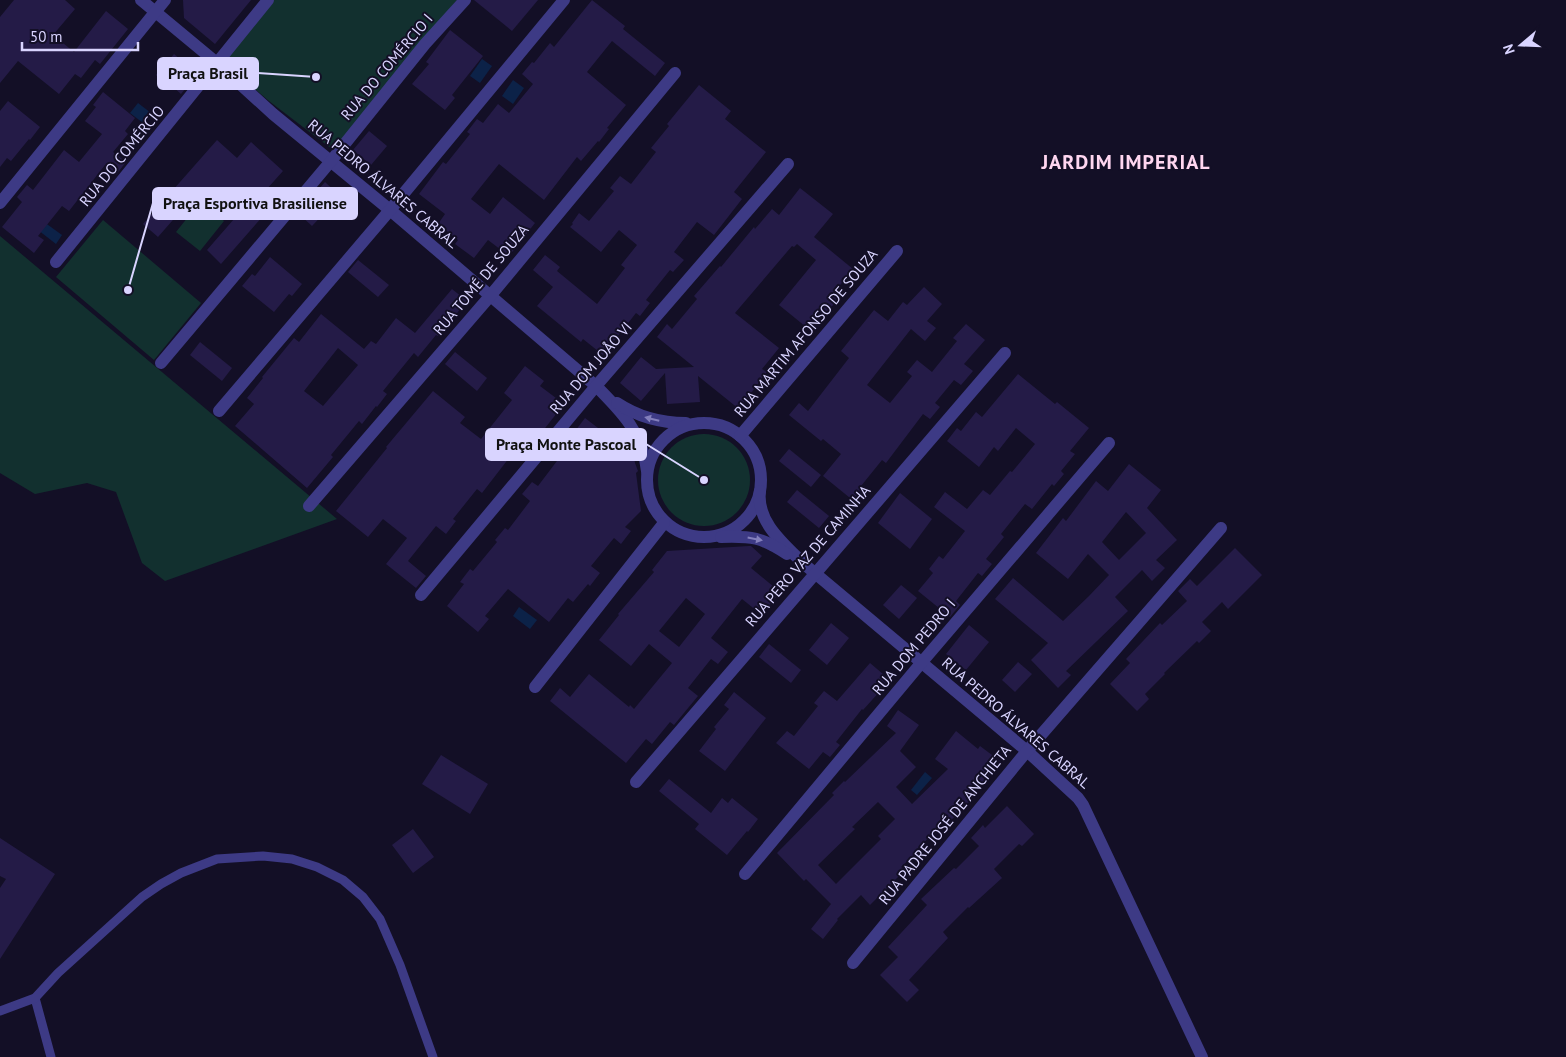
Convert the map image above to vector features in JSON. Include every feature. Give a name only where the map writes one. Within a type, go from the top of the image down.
[{"type":"street","name":"RUA PEDRO ÁLVARES CABRAL","points":[[141,0],[217,63],[273,114],[491,295],[600,390],[620,405],[643,417],[670,423],[700,422]]},
{"type":"street","points":[[0,203],[165,0]]},
{"type":"street","name":"RUA DO COMÉRCIO","points":[[56,262],[106,203],[268,0]]},
{"type":"street","name":"RUA DO COMÉRCIO I","points":[[161,363],[331,161],[425,44],[465,0]]},
{"type":"street","points":[[219,411],[390,210],[564,0]]},
{"type":"street","name":"RUA TOMÉ DE SOUZA","points":[[309,506],[491,295],[676,73]]},
{"type":"street","name":"RUA DOM JOÅO VI","points":[[421,595],[600,390],[788,164]]},
{"type":"street","name":"RUA MARTIM AFONSO DE SOUZA","points":[[740,436],[897,251]]},
{"type":"street","name":"RUA PERO VAZ DE CAMINHA","points":[[636,782],[1005,352]]},
{"type":"street","name":"RUA PEDRO ÁLVARES CABRAL","points":[[600,390],[637,436],[642,446],[647,471]]},
{"type":"street","points":[[700,422],[722,426],[740,436],[750,446],[756,458],[761,479],[760,490],[752,511],[740,524],[726,533],[707,538],[688,536],[664,522],[649,498],[646,482],[650,458],[656,447],[673,432],[700,422]]},
{"type":"street","name":"RUA DOM PEDRO I","points":[[745,874],[922,662],[1109,443]]},
{"type":"street","name":"RUA PEDRO ÁLVARES CABRAL","points":[[760,490],[759,500],[765,519],[772,531],[804,564],[1073,791],[1083,805],[1202,1057]]},
{"type":"street","points":[[535,687],[664,522]]},
{"type":"street","name":"RUA PADRE JOSÉ DE ANCHIETA","points":[[853,963],[1027,751],[1221,528]]},
{"type":"street","name":"RUA PEDRO ÁLVARES CABRAL","points":[[707,538],[746,537],[762,540],[804,564]]},
{"type":"lane","points":[[0,1011],[35,998],[58,973],[142,897],[181,873],[216,860],[263,856],[292,859],[317,867],[343,880],[362,897],[380,919],[400,965],[433,1057]]},
{"type":"lane","points":[[35,998],[51,1057]]},
{"type":"green space","points":[[274,0],[457,0],[333,150],[269,101],[223,62]]},
{"type":"green space","points":[[200,202],[224,221],[200,251],[176,232]]},
{"type":"green space","points":[[103,220],[201,303],[154,360],[56,277]]},
{"type":"green space","points":[[0,236],[337,519],[165,581],[142,563],[116,492],[87,483],[35,494],[0,473]]},
{"type":"green space","points":[[704,434],[722,437],[737,447],[747,462],[750,480],[747,498],[737,513],[722,523],[704,526],[686,523],[671,513],[661,498],[658,480],[661,462],[671,447],[686,437]]},
{"type":"water","points":[[482,59],[492,66],[480,83],[470,76]]},
{"type":"water","points":[[513,80],[524,88],[513,104],[502,96]]},
{"type":"water","points":[[138,103],[151,113],[143,123],[130,113]]},
{"type":"water","points":[[44,222],[62,235],[56,244],[38,230]]},
{"type":"water","points":[[519,607],[537,620],[530,629],[513,616]]},
{"type":"water","points":[[925,772],[932,778],[917,795],[911,790]]},
{"type":"building","points":[[14,0],[65,0],[75,9],[53,35],[74,52],[106,11],[128,29],[100,64],[95,60],[81,78],[75,74],[59,94],[18,61],[0,83],[0,17]]},
{"type":"building","points":[[183,0],[251,0],[215,44],[184,18]]},
{"type":"building","points":[[474,0],[538,0],[512,31]]},
{"type":"building","points":[[592,0],[625,26],[623,29],[665,63],[655,76],[612,41],[587,72],[626,105],[607,128],[609,129],[599,142],[581,161],[577,157],[544,200],[499,164],[471,199],[490,214],[503,197],[535,223],[509,256],[488,240],[474,258],[455,244],[458,240],[438,224],[445,214],[419,194],[443,162],[446,164],[470,134],[467,132],[477,119],[483,123],[498,104],[509,113],[533,84],[522,74],[532,62],[534,63],[550,43],[554,47]]},
{"type":"building","points":[[450,30],[483,56],[452,95],[455,98],[445,110],[412,84],[429,64],[426,62]]},
{"type":"building","points":[[174,54],[197,74],[181,94],[171,85],[169,87],[156,75]]},
{"type":"building","points":[[699,85],[731,111],[725,119],[766,152],[734,192],[742,199],[714,235],[697,222],[674,252],[684,260],[673,272],[670,270],[646,300],[650,303],[640,316],[636,313],[603,355],[583,339],[581,342],[537,306],[553,287],[533,270],[545,255],[560,267],[557,271],[597,304],[625,268],[621,265],[637,245],[619,230],[601,252],[570,227],[579,213],[589,221],[614,191],[610,188],[620,176],[631,184],[656,152],[651,148],[669,126],[667,124]]},
{"type":"building","points":[[103,92],[135,118],[125,131],[128,134],[113,152],[126,162],[116,175],[105,165],[69,211],[62,206],[38,236],[44,240],[34,253],[2,227],[22,202],[17,197],[27,185],[33,190],[64,150],[79,162],[102,134],[85,121],[96,107],[93,105]]},
{"type":"building","points":[[8,101],[40,127],[11,161],[7,158],[0,167],[0,111]]},
{"type":"building","points":[[369,131],[387,146],[371,165],[353,150]]},
{"type":"building","points":[[217,140],[237,158],[251,142],[283,171],[266,190],[277,200],[221,264],[207,250],[234,219],[200,189],[158,237],[143,224]]},
{"type":"building","points":[[325,182],[340,196],[312,226],[298,213]]},
{"type":"building","points":[[800,188],[833,214],[814,237],[853,269],[833,294],[839,298],[811,331],[779,305],[816,260],[797,244],[794,247],[792,246],[735,313],[779,348],[762,369],[767,372],[739,409],[698,376],[700,402],[667,404],[665,373],[641,401],[620,383],[641,357],[656,369],[694,367],[657,337],[667,324],[672,329],[697,299],[694,296],[754,227],[755,229],[772,209],[779,215]]},
{"type":"building","points":[[270,257],[302,284],[292,296],[289,294],[274,312],[242,286],[252,274],[255,276]]},
{"type":"building","points":[[358,260],[389,285],[378,297],[348,272]]},
{"type":"building","points":[[924,287],[942,304],[927,321],[936,328],[925,341],[911,329],[867,385],[890,403],[912,376],[907,372],[917,360],[932,372],[957,341],[953,338],[966,324],[985,340],[964,364],[973,371],[961,385],[954,380],[935,403],[940,407],[930,419],[923,414],[886,463],[882,460],[861,486],[865,490],[855,502],[823,476],[841,454],[823,439],[821,441],[789,415],[799,403],[808,411],[849,358],[841,351],[874,310],[888,321],[903,302],[907,305]]},
{"type":"building","points":[[452,289],[467,301],[418,357],[414,353],[383,391],[387,394],[377,407],[362,424],[359,421],[331,455],[333,457],[307,488],[235,426],[254,404],[247,398],[262,377],[294,338],[299,342],[321,314],[364,349],[371,341],[376,344],[396,318],[415,333]],"holes":[[[338,348],[358,365],[323,406],[304,391]]]},
{"type":"building","points":[[200,342],[232,368],[222,381],[190,355]]},
{"type":"building","points":[[455,352],[487,378],[477,391],[445,364]]},
{"type":"building","points":[[525,366],[544,381],[540,386],[564,404],[542,432],[540,431],[522,453],[516,449],[482,493],[477,489],[453,519],[456,521],[446,534],[436,526],[408,561],[426,576],[416,588],[386,564],[407,538],[383,519],[368,537],[336,511],[433,391],[465,417],[460,423],[481,439],[512,400],[504,393]]},
{"type":"building","points":[[1018,374],[1089,428],[1070,451],[1075,454],[1061,471],[1064,474],[1054,486],[1052,484],[1032,509],[1025,504],[1001,534],[1004,537],[986,559],[992,564],[982,576],[978,573],[956,601],[960,605],[950,617],[918,591],[933,573],[929,569],[939,556],[943,559],[965,531],[934,507],[945,492],[967,509],[983,490],[990,495],[1035,444],[1016,428],[998,451],[994,447],[979,467],[947,441],[957,428],[961,431],[976,412],[982,417]]},
{"type":"building","points":[[585,418],[615,441],[617,438],[633,451],[638,471],[636,473],[641,511],[625,527],[631,531],[621,544],[614,538],[591,566],[600,573],[590,586],[588,584],[573,602],[568,598],[549,622],[508,589],[485,616],[489,619],[478,632],[447,606],[464,584],[460,582],[470,569],[473,571],[497,542],[495,540],[505,528],[508,530],[530,501],[522,494],[532,482],[538,486],[566,449],[563,447]]},
{"type":"building","points":[[789,449],[821,475],[811,487],[779,461]]},
{"type":"building","points":[[1129,464],[1161,490],[1147,508],[1177,540],[1156,560],[1165,568],[1152,581],[1142,570],[1115,597],[1128,611],[1066,671],[1071,675],[1058,688],[1031,660],[1048,643],[995,599],[1013,578],[1063,621],[1109,575],[1088,554],[1068,579],[1036,553],[1063,518],[1066,521],[1096,481],[1108,491]],"holes":[[[1126,512],[1146,533],[1119,560],[1102,542]]]},
{"type":"building","points":[[797,490],[829,516],[819,528],[787,502]]},
{"type":"building","points":[[900,493],[932,519],[910,549],[878,523]]},
{"type":"building","points":[[751,546],[762,556],[751,568],[780,592],[762,615],[742,599],[711,638],[728,652],[718,664],[711,659],[688,688],[698,696],[674,725],[670,722],[652,744],[646,739],[626,763],[550,701],[560,688],[570,697],[589,674],[634,709],[672,663],[649,644],[631,666],[599,640],[618,614],[654,572],[652,570],[667,551]],"holes":[[[686,598],[705,614],[679,647],[659,631]]]},
{"type":"building","points":[[1235,548],[1262,575],[1228,609],[1222,602],[1202,622],[1211,631],[1199,643],[1197,641],[1164,673],[1145,694],[1149,699],[1137,711],[1110,684],[1130,663],[1126,659],[1160,623],[1162,625],[1187,601],[1178,591],[1190,579],[1197,586]]},
{"type":"building","points":[[901,585],[917,598],[899,619],[883,605]]},
{"type":"building","points":[[831,623],[849,638],[827,665],[809,650]]},
{"type":"building","points":[[969,625],[989,642],[966,670],[946,654]]},
{"type":"building","points":[[769,644],[801,670],[791,683],[759,657]]},
{"type":"building","points":[[1018,662],[1032,674],[1015,692],[1002,680]]},
{"type":"building","points":[[870,663],[890,680],[862,709],[836,742],[840,745],[830,757],[823,752],[809,769],[776,743],[787,731],[794,736],[818,706],[814,703],[824,691],[837,701]]},
{"type":"building","points":[[734,692],[766,718],[725,771],[699,751],[716,729],[714,727],[729,709],[724,705]]},
{"type":"building","points":[[898,710],[919,725],[900,751],[916,767],[896,787],[912,804],[948,769],[935,759],[956,731],[978,749],[980,746],[1000,761],[966,806],[949,822],[947,820],[901,867],[905,870],[870,905],[861,895],[837,919],[823,939],[811,929],[831,904],[806,879],[804,881],[777,853],[834,795],[832,793],[896,733],[887,726]],"holes":[[[878,802],[895,819],[878,836],[881,839],[836,884],[818,865],[855,829],[852,827]]]},
{"type":"building","points":[[441,755],[488,784],[470,814],[422,784]]},
{"type":"building","points":[[669,779],[711,813],[722,798],[728,803],[732,798],[758,819],[727,855],[695,829],[699,824],[659,791]]},
{"type":"building","points":[[1007,806],[1034,834],[1022,846],[1019,844],[994,869],[1002,878],[968,907],[943,932],[948,938],[909,980],[919,990],[907,1002],[880,975],[898,957],[888,947],[927,905],[921,899],[979,846],[971,838],[983,825],[985,828]]},
{"type":"building","points":[[413,829],[434,857],[413,873],[392,845]]},
{"type":"building","points":[[0,838],[55,874],[0,959],[0,888],[6,879],[0,876]]},
{"type":"place","name":"Praça Brasil","points":[[316,77]]},
{"type":"place","name":"Praça Esportiva Brasiliense","points":[[128,290]]},
{"type":"place","name":"Praça Monte Pascoal","points":[[704,480]]},
{"type":"district","name":"JARDIM IMPERIAL","points":[[1126,162]]}]
